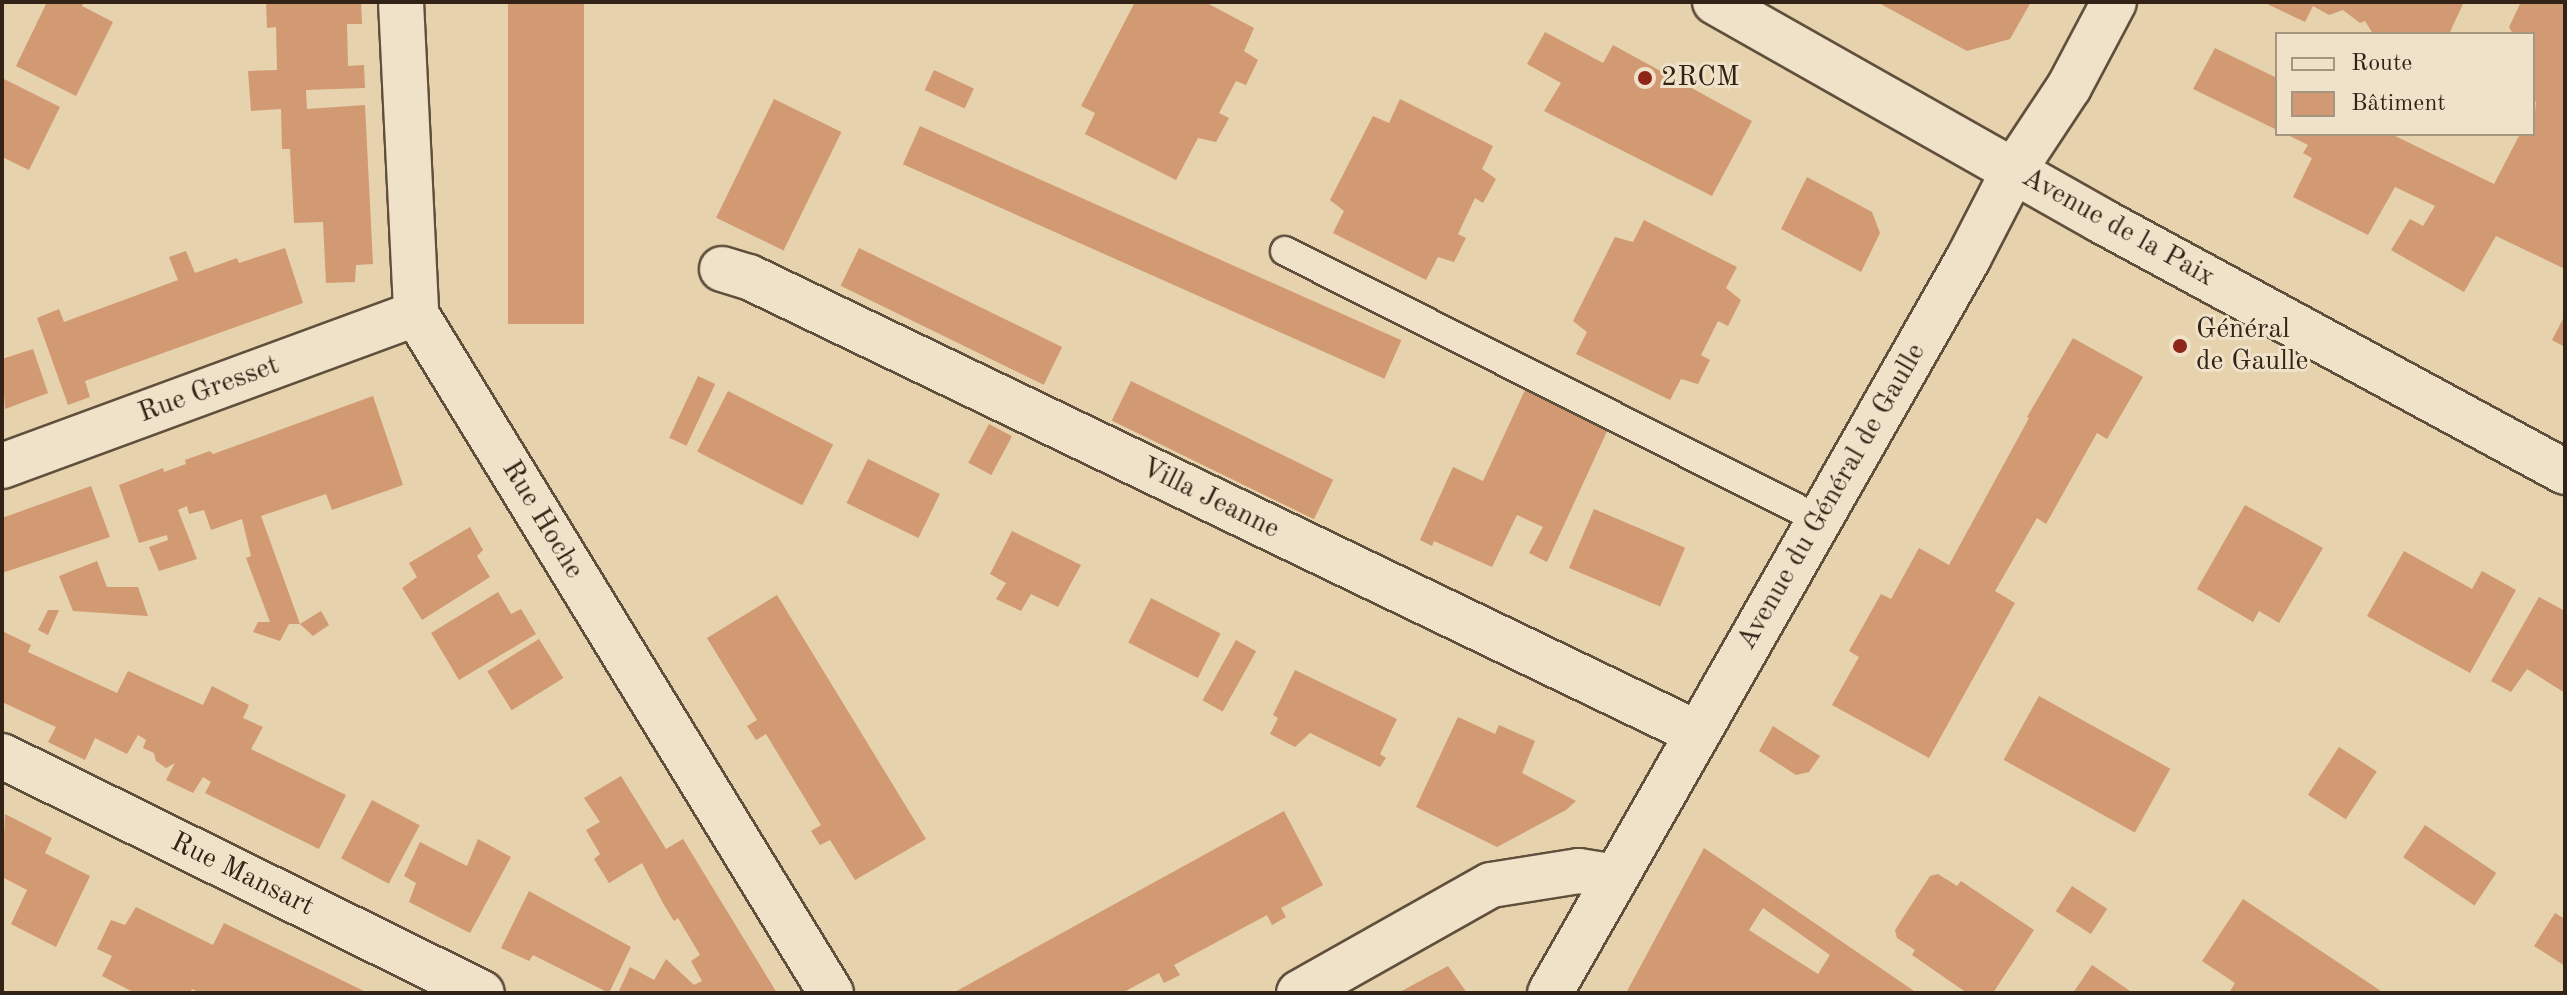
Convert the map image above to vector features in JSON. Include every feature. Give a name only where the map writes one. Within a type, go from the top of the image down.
[{"type":"street","name":"Rue Hoche","points":[[401,2],[416,314],[831,993]]},
{"type":"street","name":"Avenue de la Paix","points":[[1715,2],[2565,472]]},
{"type":"street","name":"Avenue du Général de Gaulle","points":[[1550,993],[1968,259],[2014,170],[2069,87],[2114,2]]},
{"type":"street","name":"Villa Jeanne","points":[[722,269],[749,277],[1697,733]]},
{"type":"street","name":"Rue Gresset","points":[[2,466],[416,314]]},
{"type":"street","name":"Rue Mansart","points":[[2,756],[482,993]]},
{"type":"street","points":[[1299,993],[1491,885],[1579,871],[1615,877]]},
{"type":"lane","points":[[1285,251],[1820,520]]},
{"type":"building","points":[[47,2],[84,2],[82,6],[113,22],[76,96],[16,66]]},
{"type":"building","points":[[266,2],[361,2],[362,24],[347,24],[348,66],[364,65],[365,88],[306,90],[307,109],[365,105],[373,264],[356,265],[355,282],[326,283],[323,222],[294,223],[290,149],[282,149],[281,109],[251,111],[248,71],[277,70],[276,27],[267,28]]},
{"type":"building","points":[[508,2],[584,2],[584,324],[508,324]]},
{"type":"building","points":[[1135,2],[1205,2],[1254,28],[1244,51],[1258,60],[1246,85],[1236,81],[1219,113],[1229,118],[1216,142],[1198,138],[1176,180],[1085,134],[1095,113],[1081,106]]},
{"type":"building","points":[[1877,2],[2031,2],[2010,39],[1967,51]]},
{"type":"building","points":[[2263,2],[2464,2],[2450,32],[2372,32],[2365,21],[2360,23],[2343,10],[2329,15],[2313,6],[2305,22]]},
{"type":"building","points":[[2521,2],[2565,2],[2565,269],[2496,236],[2464,292],[2391,250],[2410,219],[2423,226],[2435,206],[2395,187],[2368,235],[2293,197],[2312,158],[2303,153],[2308,145],[2290,136],[2395,136],[2494,184],[2519,136],[2535,136],[2535,32],[2512,32],[2509,27]]},
{"type":"building","points":[[1545,32],[1603,63],[1613,45],[1752,121],[1712,196],[1544,111],[1561,83],[1527,64]]},
{"type":"building","points":[[2215,48],[2275,77],[2275,129],[2193,89]]},
{"type":"building","points":[[934,70],[974,89],[965,109],[925,90]]},
{"type":"building","points":[[2,78],[60,107],[29,170],[2,157]]},
{"type":"building","points":[[774,99],[841,132],[784,251],[716,218]]},
{"type":"building","points":[[1400,99],[1493,146],[1482,169],[1496,179],[1483,203],[1475,198],[1458,234],[1466,238],[1454,262],[1438,257],[1426,280],[1333,233],[1344,211],[1330,200],[1373,116],[1389,123]]},
{"type":"building","points":[[920,126],[1401,340],[1384,379],[903,164]]},
{"type":"building","points":[[1807,177],[1872,212],[1880,233],[1861,272],[1781,229]]},
{"type":"building","points":[[1644,220],[1737,267],[1726,288],[1741,300],[1728,326],[1718,321],[1701,355],[1710,360],[1698,384],[1681,379],[1670,400],[1576,354],[1587,332],[1573,321],[1615,237],[1633,242]]},
{"type":"building","points":[[285,248],[303,303],[85,381],[90,397],[68,405],[37,318],[59,309],[64,322],[178,280],[169,257],[186,251],[195,273],[237,258],[239,263]]},
{"type":"building","points":[[859,248],[1062,347],[1044,385],[841,286]]},
{"type":"building","points":[[2565,315],[2565,347],[2552,340]]},
{"type":"building","points":[[2073,338],[2143,377],[2107,439],[2097,433],[2046,524],[2037,518],[1995,591],[2015,603],[1929,758],[1832,705],[1859,657],[1849,651],[1881,594],[1891,599],[1919,548],[1949,565],[2027,417]]},
{"type":"building","points":[[33,349],[48,393],[5,409],[2,359]]},
{"type":"building","points":[[698,376],[715,384],[686,446],[669,438]]},
{"type":"building","points":[[1131,381],[1333,480],[1314,519],[1112,421]]},
{"type":"building","points":[[1525,390],[1609,427],[1547,562],[1529,553],[1543,527],[1517,515],[1492,567],[1434,541],[1432,546],[1420,540],[1453,467],[1483,481]]},
{"type":"building","points":[[728,391],[833,445],[802,505],[697,452]]},
{"type":"building","points":[[373,396],[403,485],[332,510],[326,494],[261,516],[300,624],[289,624],[280,641],[253,632],[258,622],[270,622],[246,558],[251,556],[242,519],[211,530],[204,510],[189,514],[187,506],[178,510],[197,559],[159,571],[149,547],[168,540],[167,535],[139,543],[119,485],[163,468],[164,472],[186,464],[185,460],[210,451],[213,454]]},
{"type":"building","points":[[989,424],[1012,436],[991,475],[968,463]]},
{"type":"building","points":[[868,459],[940,494],[918,538],[847,503]]},
{"type":"building","points":[[91,486],[110,537],[2,573],[2,518]]},
{"type":"building","points":[[2245,505],[2323,548],[2279,623],[2259,611],[2253,622],[2197,589]]},
{"type":"building","points":[[1594,509],[1685,548],[1660,607],[1569,568]]},
{"type":"building","points":[[470,527],[483,550],[477,556],[490,577],[422,620],[402,588],[417,577],[409,563]]},
{"type":"building","points":[[1012,531],[1081,565],[1058,607],[1031,594],[1021,611],[996,599],[1006,583],[990,574]]},
{"type":"building","points":[[2404,551],[2472,589],[2482,571],[2516,590],[2470,673],[2367,616]]},
{"type":"building","points":[[97,561],[107,587],[138,587],[148,616],[73,611],[59,576]]},
{"type":"building","points":[[498,592],[511,614],[521,609],[536,634],[459,680],[431,633]]},
{"type":"building","points":[[777,595],[926,839],[855,880],[830,840],[820,845],[811,831],[821,825],[766,734],[756,740],[747,726],[757,720],[707,638]]},
{"type":"building","points":[[2539,597],[2565,611],[2565,693],[2527,669],[2511,692],[2491,681]]},
{"type":"building","points":[[1151,598],[1220,633],[1198,678],[1128,643]]},
{"type":"building","points":[[48,610],[59,610],[48,635],[38,630]]},
{"type":"building","points":[[321,611],[329,625],[313,636],[300,624]]},
{"type":"building","points":[[2,631],[31,645],[28,652],[117,693],[128,671],[203,705],[212,686],[249,705],[243,718],[263,727],[251,749],[346,795],[319,849],[205,793],[211,782],[203,777],[193,793],[166,780],[175,763],[166,768],[156,761],[154,753],[143,748],[146,740],[138,735],[127,754],[95,738],[85,760],[48,742],[56,727],[2,702]]},
{"type":"building","points":[[539,639],[563,678],[512,710],[487,671]]},
{"type":"building","points":[[1236,640],[1256,651],[1223,711],[1203,700]]},
{"type":"building","points":[[1295,670],[1397,719],[1380,754],[1386,758],[1380,767],[1310,733],[1295,747],[1270,734],[1278,718],[1273,715]]},
{"type":"building","points":[[2039,696],[2170,769],[2135,833],[2004,760]]},
{"type":"building","points":[[1458,717],[1495,734],[1499,725],[1535,741],[1522,773],[1576,801],[1566,810],[1497,847],[1416,807]]},
{"type":"building","points":[[1773,726],[1820,756],[1809,772],[1796,775],[1759,751]]},
{"type":"building","points":[[2339,747],[2377,772],[2346,819],[2308,795]]},
{"type":"building","points":[[621,776],[666,849],[683,839],[777,993],[618,993],[630,967],[654,980],[666,959],[694,985],[702,981],[691,961],[700,955],[678,918],[674,921],[642,863],[609,883],[594,859],[600,854],[586,830],[600,822],[584,798]]},
{"type":"building","points":[[372,800],[420,825],[389,884],[341,858]]},
{"type":"building","points":[[1284,811],[1323,885],[1281,908],[1286,917],[1272,925],[1267,915],[1174,965],[1180,975],[1164,983],[1159,973],[1122,993],[953,993]]},
{"type":"building","points":[[5,814],[52,838],[45,853],[90,876],[56,947],[11,924],[27,890],[2,877]]},
{"type":"building","points":[[2425,825],[2496,873],[2474,905],[2403,857]]},
{"type":"building","points":[[478,839],[511,857],[470,933],[409,902],[416,883],[404,876],[420,842],[467,866]]},
{"type":"building","points":[[1704,848],[1917,993],[1626,993]],"holes":[[[1763,908],[1830,955],[1818,974],[1749,930]]]},
{"type":"building","points":[[1938,874],[1957,886],[1961,881],[2034,930],[1993,993],[1967,993],[1912,955],[1915,950],[1897,938],[1895,930],[1930,876]]},
{"type":"building","points":[[2072,886],[2107,909],[2091,934],[2056,911]]},
{"type":"building","points":[[529,891],[631,947],[609,993],[533,955],[529,961],[501,948]]},
{"type":"building","points":[[2243,899],[2384,993],[2229,993],[2235,983],[2202,961]]},
{"type":"building","points":[[136,907],[213,945],[224,923],[368,993],[200,993],[192,989],[190,993],[135,993],[102,976],[112,956],[97,949],[111,920],[125,925]]},
{"type":"building","points":[[2555,913],[2565,919],[2565,966],[2534,946]]},
{"type":"building","points":[[2092,965],[2133,993],[2073,993]]},
{"type":"building","points":[[1448,966],[1467,993],[1398,993]]},
{"type":"place","name":"2RCM","points":[[1645,78]]},
{"type":"place","name":"Général de Gaulle","points":[[2180,346]]}]
